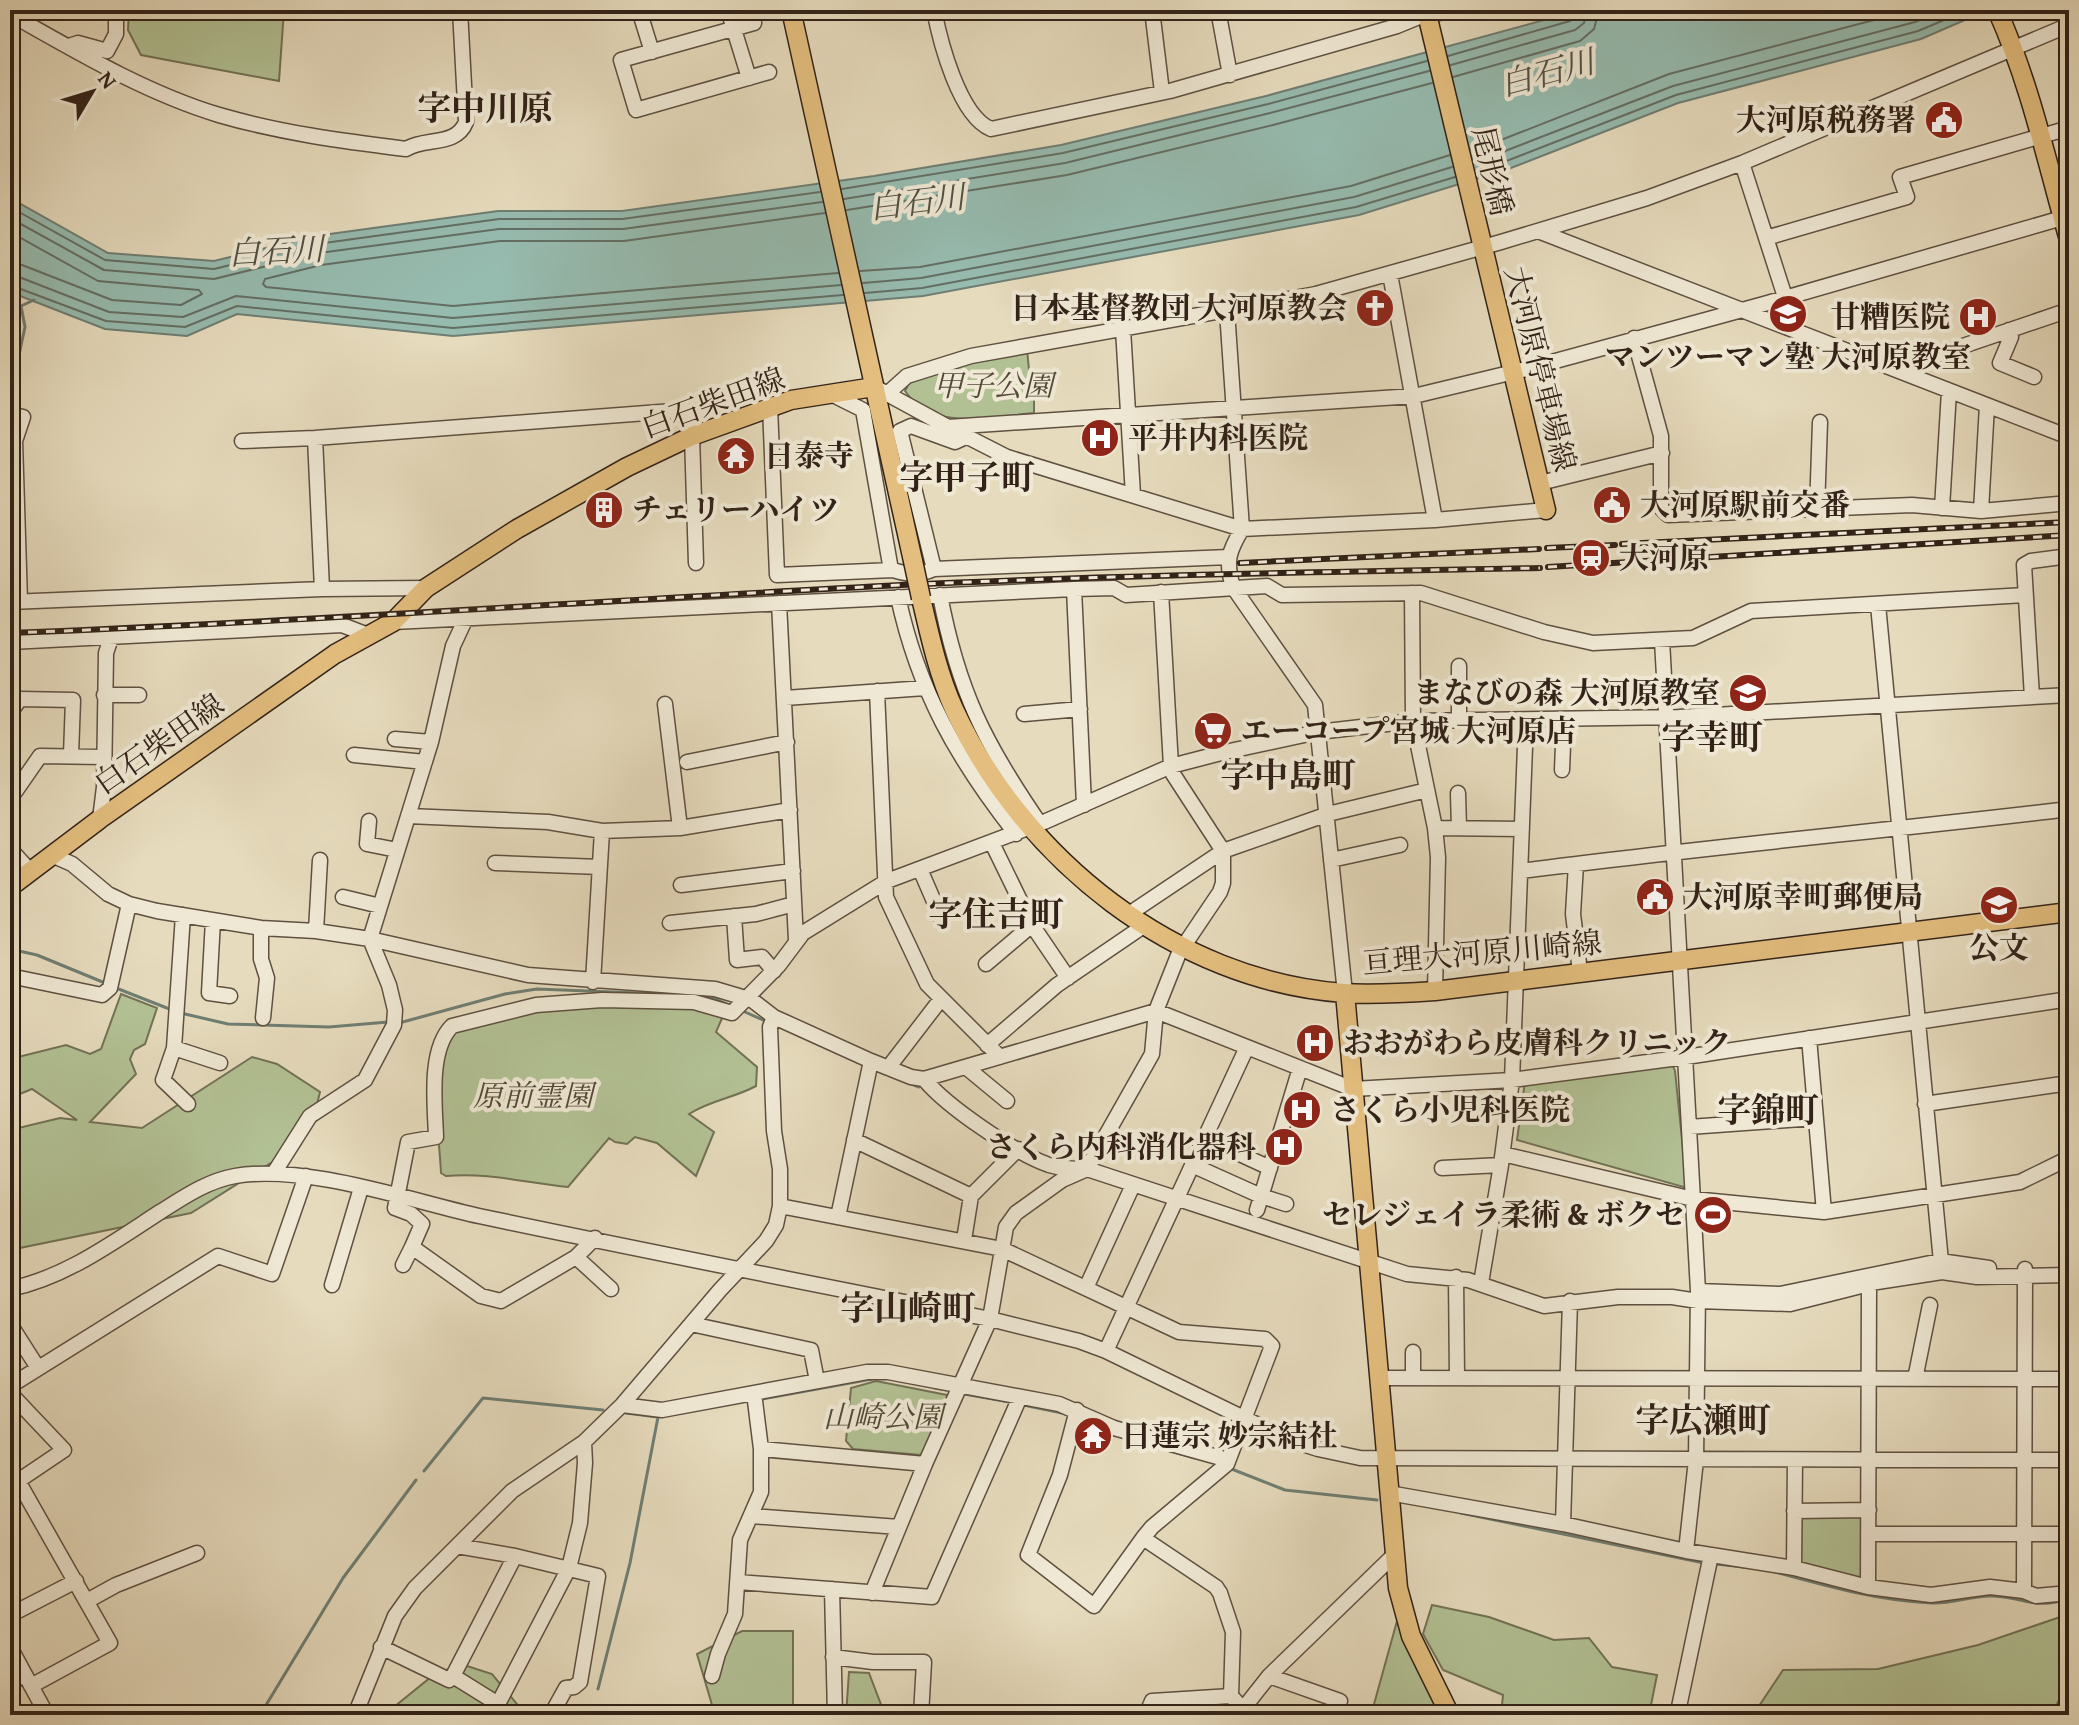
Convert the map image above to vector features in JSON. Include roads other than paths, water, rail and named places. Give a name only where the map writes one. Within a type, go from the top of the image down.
[{"type":"main road","points":[[791,10],[877,384],[921,598],[939,668],[953,707],[974,749],[1029,828],[1066,866],[1145,925],[1182,946],[1260,977],[1345,993]]},
{"type":"main road","points":[[1997,10],[2013,46],[2066,217],[2069,240]]},
{"type":"main road","name":"尾形橋","points":[[1427,15],[1481,244]]},
{"type":"main road","name":"大河原停車場線","points":[[1481,244],[1546,510]]},
{"type":"main road","name":"白石柴田線","points":[[10,887],[100,819],[335,654],[393,622],[426,588],[576,495],[692,436],[770,407],[791,400],[877,384]]},
{"type":"main road","name":"亘理大河原川崎線","points":[[1450,1715],[1411,1636],[1398,1588],[1345,993],[1435,991],[2069,912]]},
{"type":"street","points":[[68,47],[78,43],[107,51],[116,34],[116,10]]},
{"type":"street","points":[[10,14],[156,91],[218,114],[306,137],[406,149],[416,142],[452,138],[462,131],[466,122],[460,10]]},
{"type":"street","points":[[639,10],[652,52]]},
{"type":"street","points":[[728,10],[749,78]]},
{"type":"street","points":[[934,10],[941,48],[965,101],[981,125],[991,129],[1230,75],[1427,15],[1455,10]]},
{"type":"street","points":[[1152,10],[1162,92]]},
{"type":"street","points":[[1218,10],[1230,75]]},
{"type":"street","points":[[754,23],[621,60],[636,110],[769,72]]},
{"type":"street","points":[[877,384],[956,360],[1316,294],[1481,244],[1538,231],[1647,198],[1742,163],[2013,46],[2069,25]]},
{"type":"street","points":[[1766,238],[1907,197],[1900,177],[2069,128]]},
{"type":"street","points":[[1742,163],[1785,297]]},
{"type":"street","points":[[948,427],[1414,396],[1738,310],[2066,217]]},
{"type":"street","points":[[1538,231],[2069,437]]},
{"type":"street","points":[[1390,274],[1435,520]]},
{"type":"street","points":[[1895,369],[2069,310]]},
{"type":"street","points":[[1227,311],[1242,529],[1228,552],[1229,575],[1233,587],[1315,705],[1345,993]]},
{"type":"street","points":[[1123,329],[1133,495]]},
{"type":"street","points":[[2009,330],[2011,337],[2000,363],[2034,377]]},
{"type":"street","points":[[1634,338],[1661,436],[1661,508],[1668,515],[1912,505],[1981,511],[2069,503]]},
{"type":"street","points":[[877,384],[948,427],[1007,457],[1242,529],[1435,520],[1546,510]]},
{"type":"street","points":[[1942,508],[1949,391]]},
{"type":"street","points":[[831,394],[863,410],[891,570]]},
{"type":"street","points":[[1981,511],[1987,405]]},
{"type":"street","points":[[770,407],[777,575],[891,570],[903,574],[925,573],[934,569],[1229,557]]},
{"type":"street","points":[[242,441],[686,410],[692,436],[696,563]]},
{"type":"street","points":[[10,414],[23,417],[15,441],[15,602],[322,589],[426,588]]},
{"type":"street","points":[[1817,510],[1820,422]]},
{"type":"street","points":[[934,569],[900,431],[911,426],[955,442],[968,436]]},
{"type":"street","points":[[315,438],[322,589]]},
{"type":"street","points":[[1540,483],[1662,453]]},
{"type":"street","points":[[2032,697],[2025,595],[2026,562],[2069,556]]},
{"type":"street","points":[[393,622],[1074,589],[1114,588],[1126,595],[1267,586],[1282,595],[1421,593],[1544,632],[1593,643],[1693,638],[1751,611],[2025,595]]},
{"type":"street","points":[[1074,589],[1084,805]]},
{"type":"street","points":[[872,1593],[990,1319],[1006,1227],[1016,1213],[1062,1180],[1087,1169],[1152,1054],[1156,1011],[1182,946],[1220,892],[1223,851],[1173,774],[1171,766],[1161,592]]},
{"type":"street","points":[[1412,593],[1413,721],[1438,857],[1435,991]]},
{"type":"street","points":[[940,595],[950,645],[973,713],[1010,781],[1029,828]]},
{"type":"street","points":[[898,597],[905,630],[938,718],[970,774],[1029,828]]},
{"type":"street","points":[[779,603],[796,940]]},
{"type":"street","points":[[1878,605],[1941,1266]]},
{"type":"street","points":[[274,1173],[310,1116],[365,1080],[395,1022],[389,985],[370,939],[431,742],[453,646],[466,618]]},
{"type":"street","points":[[10,642],[342,625],[368,635]]},
{"type":"street","points":[[100,819],[104,787],[106,653],[112,635]]},
{"type":"street","points":[[1662,640],[1698,1296],[1696,1460],[1686,1551]]},
{"type":"street","points":[[1459,666],[1459,721]]},
{"type":"street","points":[[785,698],[925,688]]},
{"type":"street","points":[[877,691],[886,897],[927,984],[1000,1057]]},
{"type":"street","points":[[104,695],[139,695]]},
{"type":"street","points":[[403,1265],[422,1224],[411,1214],[395,1208],[408,1142],[436,1137],[433,1082],[445,1033],[452,1026],[516,1009],[602,1000],[694,1002],[732,1013],[774,971],[796,940],[887,881],[992,843],[1171,766],[1318,732],[1413,721],[1667,717],[2069,695]]},
{"type":"street","points":[[10,713],[20,699],[73,700],[71,755]]},
{"type":"street","points":[[665,704],[680,828]]},
{"type":"street","points":[[1024,714],[1080,709]]},
{"type":"street","points":[[1562,770],[1564,720]]},
{"type":"street","points":[[1481,1279],[1512,1080],[1526,721]]},
{"type":"street","points":[[395,739],[431,742]]},
{"type":"street","points":[[687,762],[787,742]]},
{"type":"street","points":[[354,755],[425,762]]},
{"type":"street","points":[[10,789],[15,792],[40,756],[103,757]]},
{"type":"street","points":[[1129,914],[1223,851],[1328,814],[1427,790]]},
{"type":"street","points":[[1458,793],[1459,828]]},
{"type":"street","points":[[1521,871],[1674,851],[2069,809]]},
{"type":"street","points":[[408,816],[548,822],[602,831],[680,828],[790,810]]},
{"type":"street","points":[[369,821],[367,844],[397,850]]},
{"type":"street","points":[[1435,828],[1522,829]]},
{"type":"street","points":[[593,982],[602,831]]},
{"type":"street","points":[[992,843],[1032,925],[1068,978]]},
{"type":"street","points":[[1331,860],[1400,845]]},
{"type":"street","points":[[10,849],[31,872]]},
{"type":"street","points":[[54,856],[72,864],[108,894],[129,904],[183,915],[261,928],[316,931],[370,939],[498,969],[593,982],[715,989],[748,999],[774,1017],[871,1061],[924,1079],[1156,1011],[1353,1089],[1512,1080],[2069,999]]},
{"type":"street","points":[[316,931],[320,860]]},
{"type":"street","points":[[495,863],[600,867]]},
{"type":"street","points":[[1576,864],[1573,914],[1580,972]]},
{"type":"street","points":[[920,869],[942,920]]},
{"type":"street","points":[[681,885],[793,871]]},
{"type":"street","points":[[343,897],[380,906]]},
{"type":"street","points":[[10,976],[102,995],[106,993],[110,988],[129,904]]},
{"type":"street","points":[[670,923],[756,914],[794,904]]},
{"type":"street","points":[[183,915],[174,1048],[163,1080],[188,1104]]},
{"type":"street","points":[[734,916],[737,960],[762,957],[774,971]]},
{"type":"street","points":[[213,920],[209,993],[230,996]]},
{"type":"street","points":[[986,964],[1032,925]]},
{"type":"street","points":[[987,1045],[1068,978],[1145,925]]},
{"type":"street","points":[[261,928],[261,959],[267,978],[263,1018]]},
{"type":"street","points":[[888,1068],[941,999]]},
{"type":"street","points":[[355,1715],[381,1647],[403,1602],[512,1491],[584,1442],[622,1405],[776,1225],[780,1206],[780,1169],[774,1131],[770,1027],[774,1017]]},
{"type":"street","points":[[1809,1038],[1824,1212]]},
{"type":"street","points":[[1106,1351],[1247,1047]]},
{"type":"street","points":[[174,1048],[220,1063]]},
{"type":"street","points":[[838,1217],[871,1061]]},
{"type":"street","points":[[967,1068],[1007,1101]]},
{"type":"street","points":[[1259,1203],[1300,1068]]},
{"type":"street","points":[[924,1079],[934,1091],[963,1113],[1046,1164],[1065,1169],[1087,1169],[1407,1274],[1481,1279],[1538,1305],[1570,1301],[1780,1294],[1941,1266],[1977,1277],[2069,1266]]},
{"type":"street","points":[[1925,1104],[2069,1083]]},
{"type":"street","points":[[1689,1127],[1816,1118]]},
{"type":"street","points":[[1205,1138],[1270,1168]]},
{"type":"street","points":[[854,1140],[971,1196]]},
{"type":"street","points":[[964,1240],[971,1196],[1018,1149]]},
{"type":"street","points":[[1442,1168],[1502,1159],[1693,1199],[1824,1212],[2020,1182],[2069,1158]]},
{"type":"street","points":[[1192,1165],[1259,1203],[1286,1204]]},
{"type":"street","points":[[10,1289],[35,1284],[75,1266],[213,1181],[274,1173],[306,1176],[990,1319],[1067,1338],[1106,1351],[1243,1419],[1318,1449],[1360,1458],[2069,1460]]},
{"type":"street","points":[[10,1386],[218,1256],[272,1274],[306,1176]]},
{"type":"street","points":[[1086,1288],[1133,1185]]},
{"type":"street","points":[[332,1285],[361,1188]]},
{"type":"street","points":[[780,1206],[1002,1249],[1179,1332],[1265,1339],[1272,1346],[1225,1465],[1152,1527],[1094,1606],[1028,1555],[1060,1475],[1076,1414]]},
{"type":"street","points":[[1494,1209],[1538,1220]]},
{"type":"street","points":[[412,1247],[481,1296],[501,1301],[576,1257],[595,1238]]},
{"type":"street","points":[[576,1257],[611,1289]]},
{"type":"street","points":[[1698,1296],[1790,1304],[1941,1266]]},
{"type":"street","points":[[2025,1273],[2069,1275]]},
{"type":"street","points":[[2024,1591],[2025,1273]]},
{"type":"street","points":[[1456,1277],[1457,1378]]},
{"type":"street","points":[[1868,1587],[1869,1286]]},
{"type":"street","points":[[1563,1524],[1570,1301]]},
{"type":"street","points":[[1915,1379],[1930,1305]]},
{"type":"street","points":[[10,1324],[38,1368]]},
{"type":"street","points":[[691,1324],[811,1350],[817,1381]]},
{"type":"street","points":[[1413,1352],[1413,1378]]},
{"type":"street","points":[[622,1405],[662,1410],[878,1371],[1020,1397],[1225,1465]]},
{"type":"street","points":[[1378,1378],[2069,1379]]},
{"type":"street","points":[[10,1393],[64,1450],[18,1481],[110,1643],[28,1680],[10,1682]]},
{"type":"street","points":[[712,1676],[735,1614],[740,1540],[761,1492],[761,1449],[754,1393]]},
{"type":"street","points":[[738,1582],[932,1597],[1020,1397]]},
{"type":"street","points":[[453,1676],[504,1710],[569,1568],[580,1523],[584,1442]]},
{"type":"street","points":[[761,1449],[925,1464]]},
{"type":"street","points":[[1794,1568],[1795,1460]]},
{"type":"street","points":[[1389,1493],[1563,1524],[1686,1551],[1710,1560],[1794,1568],[1868,1587],[1931,1595],[1990,1587],[2024,1591],[2036,1596],[2069,1593]]},
{"type":"street","points":[[1794,1511],[1869,1510]]},
{"type":"street","points":[[751,1516],[899,1527]]},
{"type":"street","points":[[1868,1534],[2069,1534]]},
{"type":"street","points":[[1143,1538],[1216,1587],[1220,1593],[1233,1632],[1231,1696],[1244,1713],[1269,1676],[1394,1555]]},
{"type":"street","points":[[457,1546],[598,1576],[580,1682],[566,1688],[551,1715]]},
{"type":"street","points":[[87,1601],[116,1585],[197,1553]]},
{"type":"street","points":[[381,1647],[449,1680],[515,1556]]},
{"type":"street","points":[[1679,1707],[1710,1560]]},
{"type":"street","points":[[10,1615],[76,1581]]},
{"type":"street","points":[[832,1589],[835,1715]]},
{"type":"street","points":[[10,1647],[47,1715]]},
{"type":"street","points":[[833,1657],[873,1662],[924,1662],[921,1715]]},
{"type":"street","points":[[1269,1676],[1340,1701]]},
{"type":"street","points":[[1146,1715],[1152,1701],[1231,1696]]},
{"type":"street","points":[[2065,1715],[2069,1709]]},
{"type":"water","name":"白石川","points":[[1581,10],[1988,10],[1921,39],[1678,103],[1511,168],[1359,215],[923,296],[453,336],[237,314],[187,336],[105,329],[10,292],[10,198],[108,253],[214,261],[315,236],[498,211],[622,211],[874,176],[1061,145],[1266,96]]},
{"type":"waterway","points":[[14,378],[25,327],[21,306],[34,300]]},
{"type":"waterway","points":[[10,949],[37,955],[105,983]]},
{"type":"waterway","points":[[116,988],[172,1010]]},
{"type":"waterway","points":[[399,1023],[505,994],[537,989],[663,994]]},
{"type":"waterway","points":[[695,996],[713,998],[729,1005]]},
{"type":"waterway","points":[[745,1012],[763,1020]]},
{"type":"waterway","points":[[185,1014],[228,1024],[329,1027],[388,1022]]},
{"type":"waterway","points":[[909,1083],[919,1087]]},
{"type":"waterway","points":[[762,1399],[872,1379]]},
{"type":"waterway","points":[[935,1388],[947,1390]]},
{"type":"waterway","points":[[964,1394],[1010,1402]]},
{"type":"waterway","points":[[424,1471],[483,1398],[603,1410]]},
{"type":"waterway","points":[[1028,1406],[1067,1414]]},
{"type":"waterway","points":[[626,1413],[658,1417]]},
{"type":"waterway","points":[[598,1689],[630,1563],[658,1417]]},
{"type":"waterway","points":[[1126,1438],[1195,1458]]},
{"type":"waterway","points":[[1229,1468],[1285,1490],[1377,1500]]},
{"type":"waterway","points":[[260,1715],[343,1578],[416,1480]]},
{"type":"waterway","points":[[1461,1513],[1704,1563]]},
{"type":"waterway","points":[[1716,1564],[1744,1567]]},
{"type":"waterway","points":[[1775,1572],[1853,1592],[1912,1602],[1940,1603],[1985,1596],[2035,1603],[2065,1600]]},
{"type":"railway","points":[[1622,544],[2069,522]]},
{"type":"railway","points":[[1548,567],[2069,535]]},
{"type":"railway","points":[[1547,548],[1615,545]]},
{"type":"railway","points":[[1240,563],[1539,549]]},
{"type":"railway","points":[[10,633],[981,582],[1540,568]]},
{"type":"place","name":"大河原税務署","points":[[1944,120]]},
{"type":"place","name":"日本基督教団 大河原教会","points":[[1375,308]]},
{"type":"place","name":"マンツーマン塾 大河原教室","points":[[1788,314]]},
{"type":"place","name":"甘糟医院","points":[[1978,317]]},
{"type":"place","name":"平井内科医院","points":[[1100,438]]},
{"type":"place","name":"日泰寺","points":[[736,456]]},
{"type":"place","name":"大河原駅前交番","points":[[1612,505]]},
{"type":"place","name":"チェリーハイツ","points":[[604,510]]},
{"type":"place","name":"大河原","points":[[1591,558]]},
{"type":"place","name":"まなびの森 大河原教室","points":[[1748,693]]},
{"type":"place","name":"エーコープ宮城 大河原店","points":[[1213,731]]},
{"type":"place","name":"大河原幸町郵便局","points":[[1655,897]]},
{"type":"place","name":"公文","points":[[1999,905]]},
{"type":"place","name":"おおがわら皮膚科クリニック","points":[[1315,1043]]},
{"type":"place","name":"さくら小児科医院","points":[[1302,1110]]},
{"type":"place","name":"さくら内科消化器科","points":[[1284,1147]]},
{"type":"place","name":"セレジェイラ柔術 & ボクセ","points":[[1713,1215]]},
{"type":"place","name":"日蓮宗 妙宗結社","points":[[1093,1436]]},
{"type":"district","name":"字中川原","points":[[485,108]]},
{"type":"district","name":"字甲子町","points":[[967,477]]},
{"type":"district","name":"字幸町","points":[[1712,737]]},
{"type":"district","name":"字中島町","points":[[1288,775]]},
{"type":"district","name":"字住吉町","points":[[996,914]]},
{"type":"district","name":"字錦町","points":[[1768,1110]]},
{"type":"district","name":"字山崎町","points":[[908,1308]]},
{"type":"district","name":"字広瀬町","points":[[1703,1420]]},
{"type":"park label","name":"甲子公園","points":[[993,386]]},
{"type":"park label","name":"原前霊園","points":[[533,1096]]},
{"type":"park label","name":"山崎公園","points":[[883,1417]]}]
